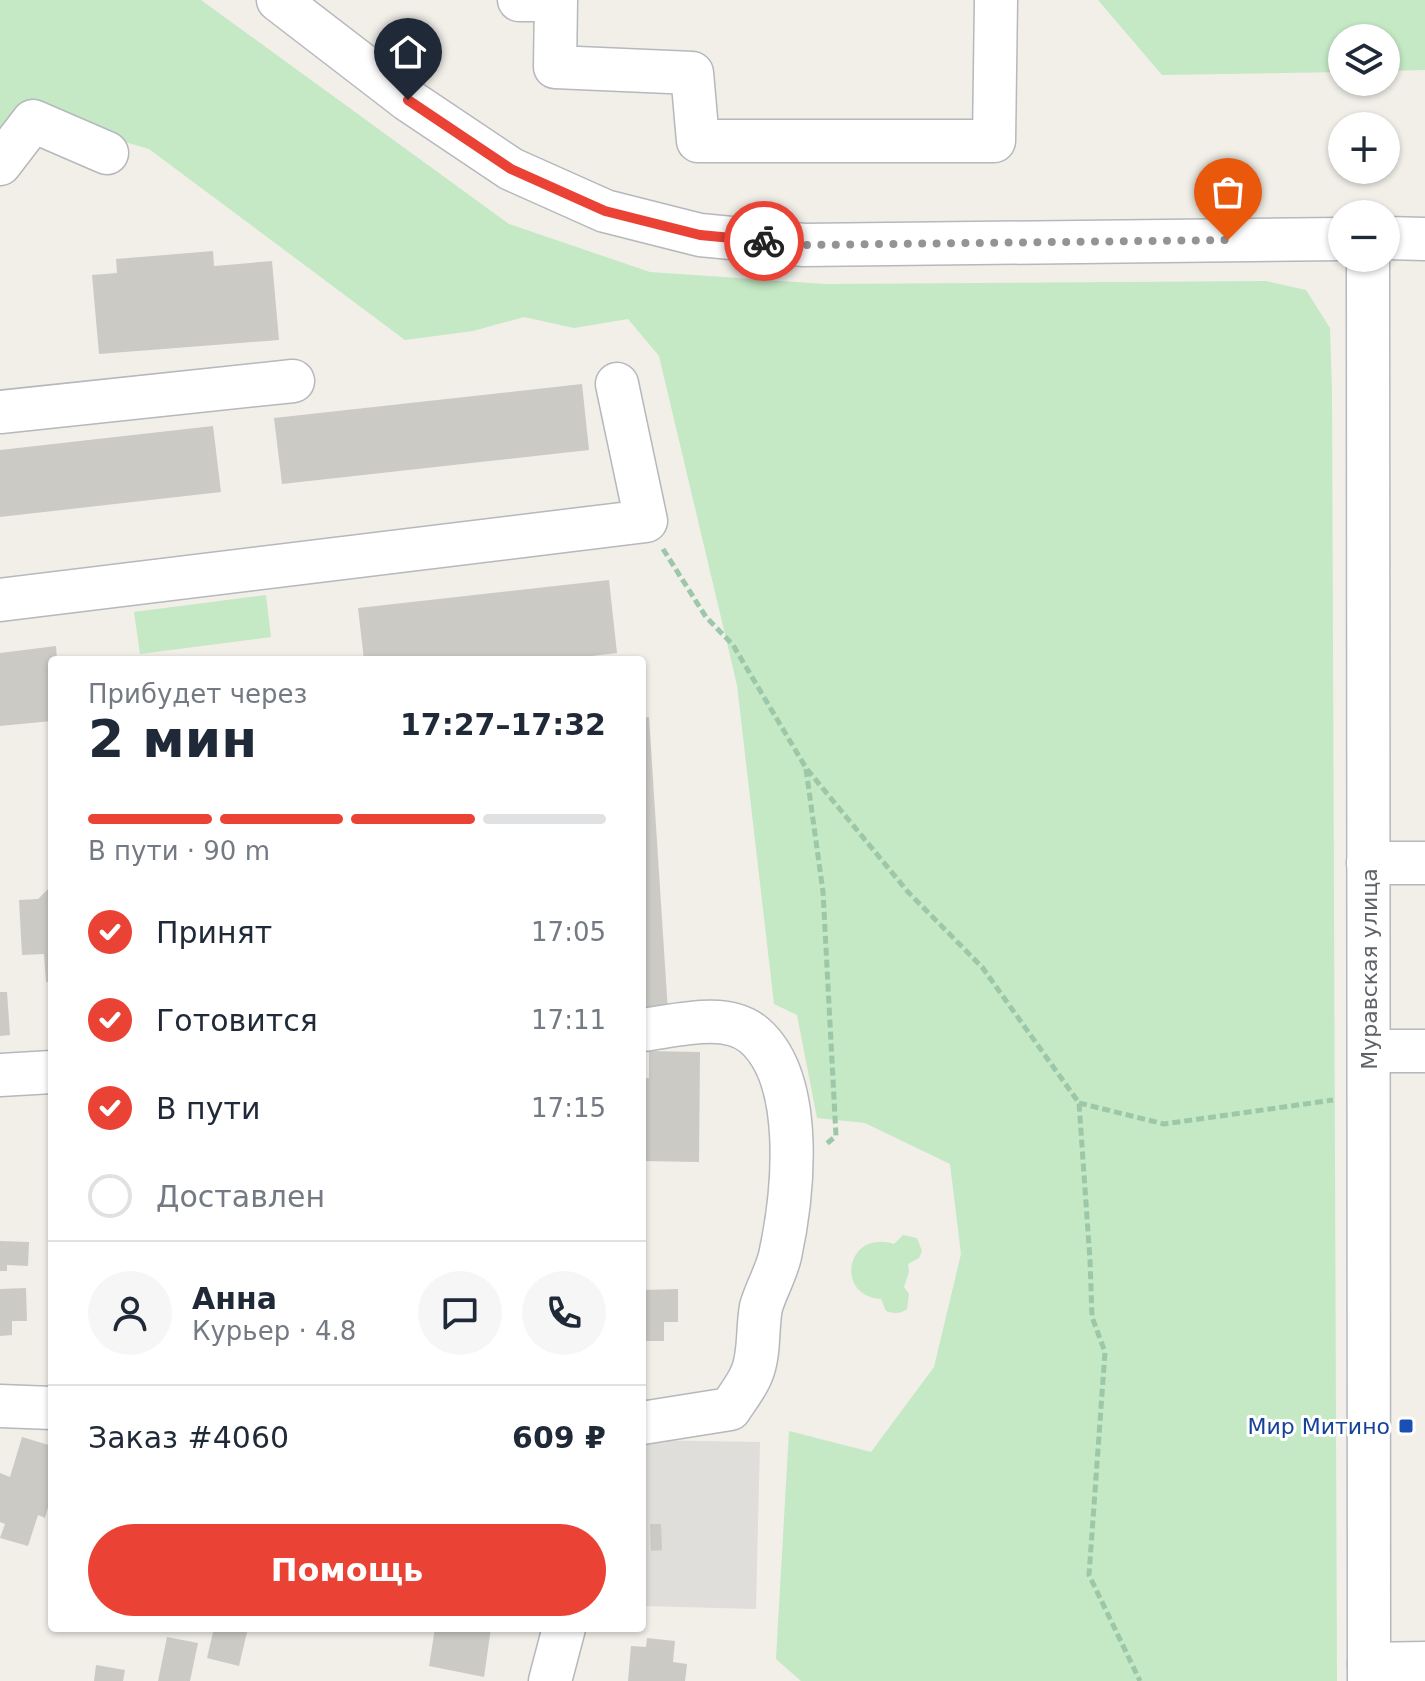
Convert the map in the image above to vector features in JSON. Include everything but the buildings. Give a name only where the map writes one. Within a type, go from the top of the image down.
[{"type":"street","points":[[278,0],[408,100],[511,169],[605,211],[700,235],[804,245],[1328,239]]},
{"type":"street","points":[[519,0],[542,0]]},
{"type":"street","points":[[556,0],[555,67],[692,73],[698,141],[994,141],[996,0]]},
{"type":"street","points":[[0,164],[33,121],[107,153]]},
{"type":"street","points":[[1400,238],[1425,239]]},
{"type":"street","name":"Муравская улица","points":[[1368,272],[1369,1672]]},
{"type":"street","points":[[0,412],[293,381]]},
{"type":"street","points":[[0,600],[646,521],[617,384]]},
{"type":"street","points":[[1368,863],[1425,863]]},
{"type":"street","points":[[646,1030],[721,1021],[755,1035],[774,1062],[786,1099],[793,1143],[779,1258],[762,1306],[752,1373],[730,1409],[646,1422]]},
{"type":"street","points":[[1369,1051],[1425,1051]]},
{"type":"street","points":[[0,1075],[48,1072]]},
{"type":"street","points":[[0,1406],[48,1408]]},
{"type":"street","points":[[550,1681],[563,1632]]},
{"type":"street","points":[[1369,1672],[1425,1663]]},
{"type":"path","points":[[646,521],[706,617],[733,645],[806,768],[908,892],[982,967],[1079,1103],[1092,1317],[1105,1352],[1089,1575],[1140,1681]]},
{"type":"path","points":[[791,1172],[836,1136],[823,892],[806,768]]},
{"type":"path","points":[[1079,1103],[1164,1124],[1341,1099]]},
{"type":"shaded area","points":[[646,1440],[760,1442],[756,1609],[646,1606]]},
{"type":"green space","points":[[0,0],[201,0],[509,224],[650,272],[826,284],[1266,281],[1306,290],[1330,328],[1332,391],[1337,1681],[801,1681],[776,1659],[789,1431],[871,1452],[934,1367],[961,1254],[950,1164],[865,1123],[817,1118],[797,1015],[774,1004],[737,685],[659,356],[628,319],[574,328],[524,317],[473,331],[405,340],[149,149],[23,112],[0,141]]},
{"type":"green space","points":[[1098,0],[1425,0],[1425,70],[1400,71],[1400,24],[1328,24],[1328,72],[1162,75]]},
{"type":"green space","points":[[266,595],[271,637],[140,654],[134,612]]},
{"type":"green space","points":[[903,1235],[917,1238],[922,1251],[919,1258],[908,1264],[904,1287],[909,1294],[907,1309],[895,1313],[886,1311],[881,1299],[866,1295],[856,1287],[852,1265],[856,1254],[865,1246],[878,1242],[894,1244]]},
{"type":"way so far","points":[[764,241],[804,245],[1228,240]]},
{"type":"place","name":"Мир Митино","points":[[1406,1426]]},
{"type":"route","points":[[408,100],[511,169],[605,211],[700,235],[764,241]]}]
